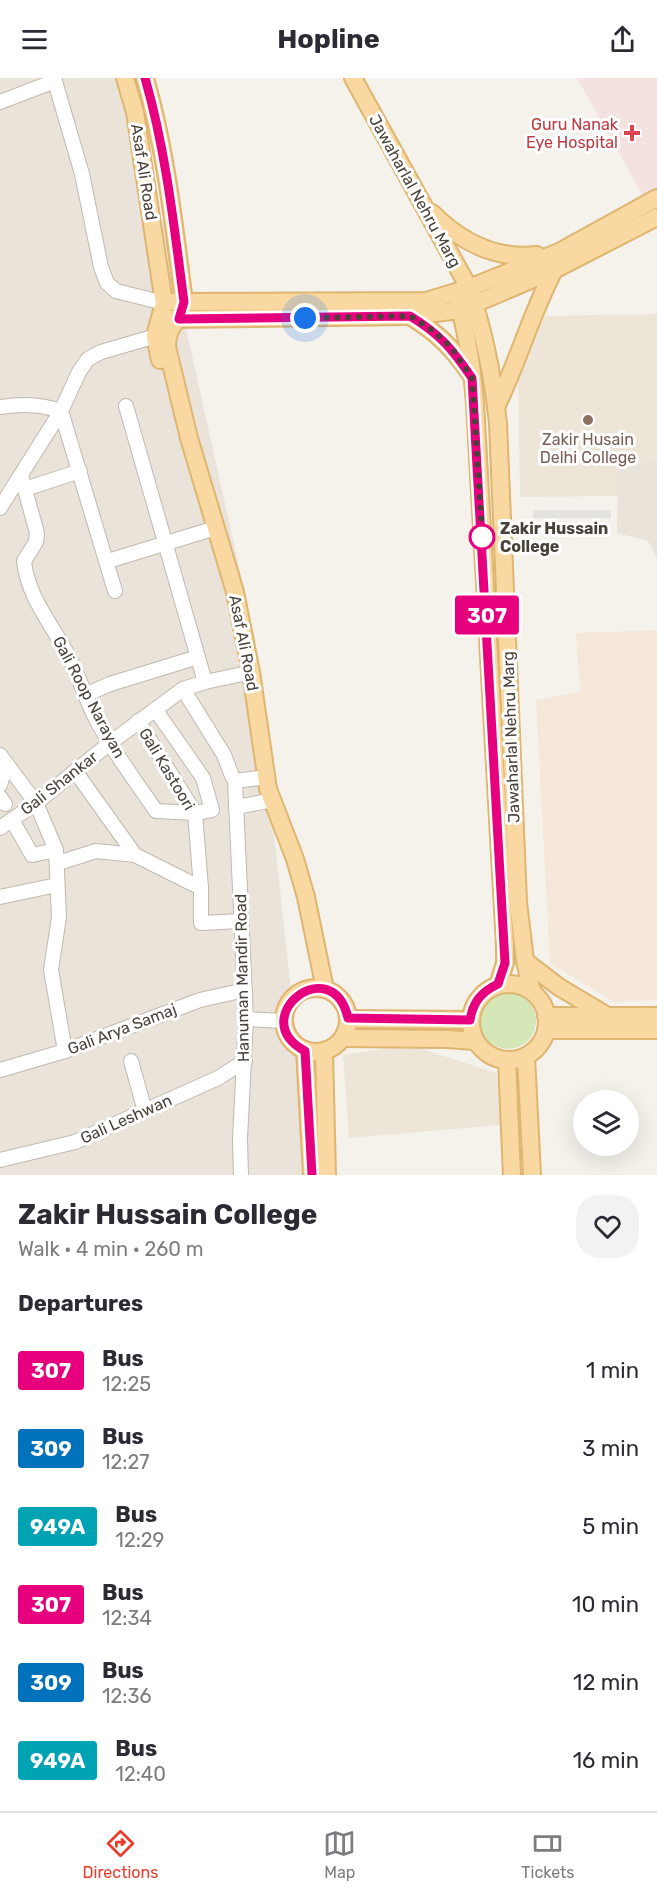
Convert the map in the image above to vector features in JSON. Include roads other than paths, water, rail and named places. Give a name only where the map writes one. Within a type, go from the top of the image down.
[{"type":"main road","name":"Asaf Ali Road","points":[[125,78],[135,112],[164,303],[160,330],[181,440],[228,594],[264,802],[287,861],[320,989]]},
{"type":"main road","name":"Asaf Ali Road","points":[[145,78],[153,105],[170,191],[184,302],[179,319]]},
{"type":"main road","name":"Jawaharlal Nehru Marg","points":[[353,78],[421,201],[462,291],[489,365],[496,407],[518,902],[525,961],[532,991]]},
{"type":"main road","points":[[164,303],[426,301],[462,291],[559,252],[657,198]]},
{"type":"main road","points":[[421,201],[444,225],[479,247],[497,253],[524,256],[559,252]]},
{"type":"main road","points":[[160,330],[179,319],[410,316],[467,307],[554,270],[657,217]]},
{"type":"main road","points":[[496,407],[507,385],[540,296],[554,270]]},
{"type":"main road","name":"Jawaharlal Nehru Marg","points":[[467,307],[505,946],[505,963],[498,984]]},
{"type":"main road","points":[[410,316],[432,330],[451,347],[472,378]]},
{"type":"main road","name":"Asaf Ali Road","points":[[160,330],[167,347],[189,438],[235,592],[251,672],[268,789],[306,897],[320,989]]},
{"type":"main road","points":[[525,961],[550,981],[608,1016]]},
{"type":"main road","points":[[498,984],[516,984],[532,991],[542,1002],[546,1023],[541,1042],[526,1056],[507,1060],[496,1058],[486,1053],[475,1041],[470,1020],[474,1005],[484,992],[498,984]]},
{"type":"main road","points":[[320,989],[341,1000],[348,1018],[348,1028],[343,1038],[332,1048],[324,1052],[305,1051],[290,1039],[284,1021],[290,1002],[305,990],[320,989]]},
{"type":"main road","points":[[546,1023],[608,1016],[657,1016]]},
{"type":"main road","points":[[348,1018],[470,1020]]},
{"type":"main road","points":[[546,1023],[657,1030]]},
{"type":"main road","points":[[343,1038],[475,1041]]},
{"type":"main road","points":[[305,1051],[312,1175]]},
{"type":"main road","points":[[324,1052],[327,1175]]},
{"type":"main road","points":[[526,1056],[532,1175]]},
{"type":"main road","points":[[507,1060],[512,1175]]},
{"type":"street","points":[[0,102],[54,80],[81,174],[101,267],[107,283],[116,291],[164,303]]},
{"type":"street","points":[[0,508],[61,411],[79,372],[88,359],[160,330]]},
{"type":"street","points":[[0,407],[31,404],[61,411]]},
{"type":"street","points":[[126,406],[205,682]]},
{"type":"street","points":[[61,411],[116,591]]},
{"type":"street","points":[[25,489],[81,471]]},
{"type":"street","name":"Gali Roop Narayan","points":[[21,475],[37,533],[36,542],[24,561],[25,571],[43,616],[64,646],[76,669],[85,695],[110,743],[156,812],[195,813]]},
{"type":"street","points":[[108,561],[209,530]]},
{"type":"street","points":[[85,695],[110,684],[198,657]]},
{"type":"street","name":"Gali Shankar","points":[[6,824],[36,803],[138,721],[183,689],[243,674]]},
{"type":"street","name":"Hanuman Mandir Road","points":[[183,689],[224,755],[233,779],[246,1019],[240,1139],[241,1175]]},
{"type":"street","points":[[155,709],[203,778],[212,810],[195,813]]},
{"type":"street","name":"Gali Kastoori","points":[[138,721],[195,813],[201,888],[201,923],[241,921]]},
{"type":"street","points":[[0,785],[3,760]]},
{"type":"street","points":[[3,760],[36,803],[57,857],[59,917],[51,970],[65,1051]]},
{"type":"street","points":[[75,771],[135,855]]},
{"type":"street","points":[[233,779],[259,778]]},
{"type":"street","points":[[236,807],[264,802]]},
{"type":"street","points":[[6,824],[32,855],[57,857],[96,851],[135,855],[201,888]]},
{"type":"street","points":[[0,897],[57,885]]},
{"type":"street","name":"Gali Arya Samaj","points":[[0,1070],[65,1051],[200,1000],[244,990]]},
{"type":"street","points":[[246,1019],[284,1021]]},
{"type":"street","points":[[131,1061],[145,1111]]},
{"type":"street","name":"Gali Leshwan","points":[[0,1160],[75,1142],[218,1078],[245,1061]]},
{"type":"place","name":"Guru Nanak Eye Hospital","points":[[632,133]]},
{"type":"place","name":"Zakir Husain Delhi College","points":[[588,420]]},
{"type":"place","name":"Zakir Hussain College","points":[[482,537]]}]
